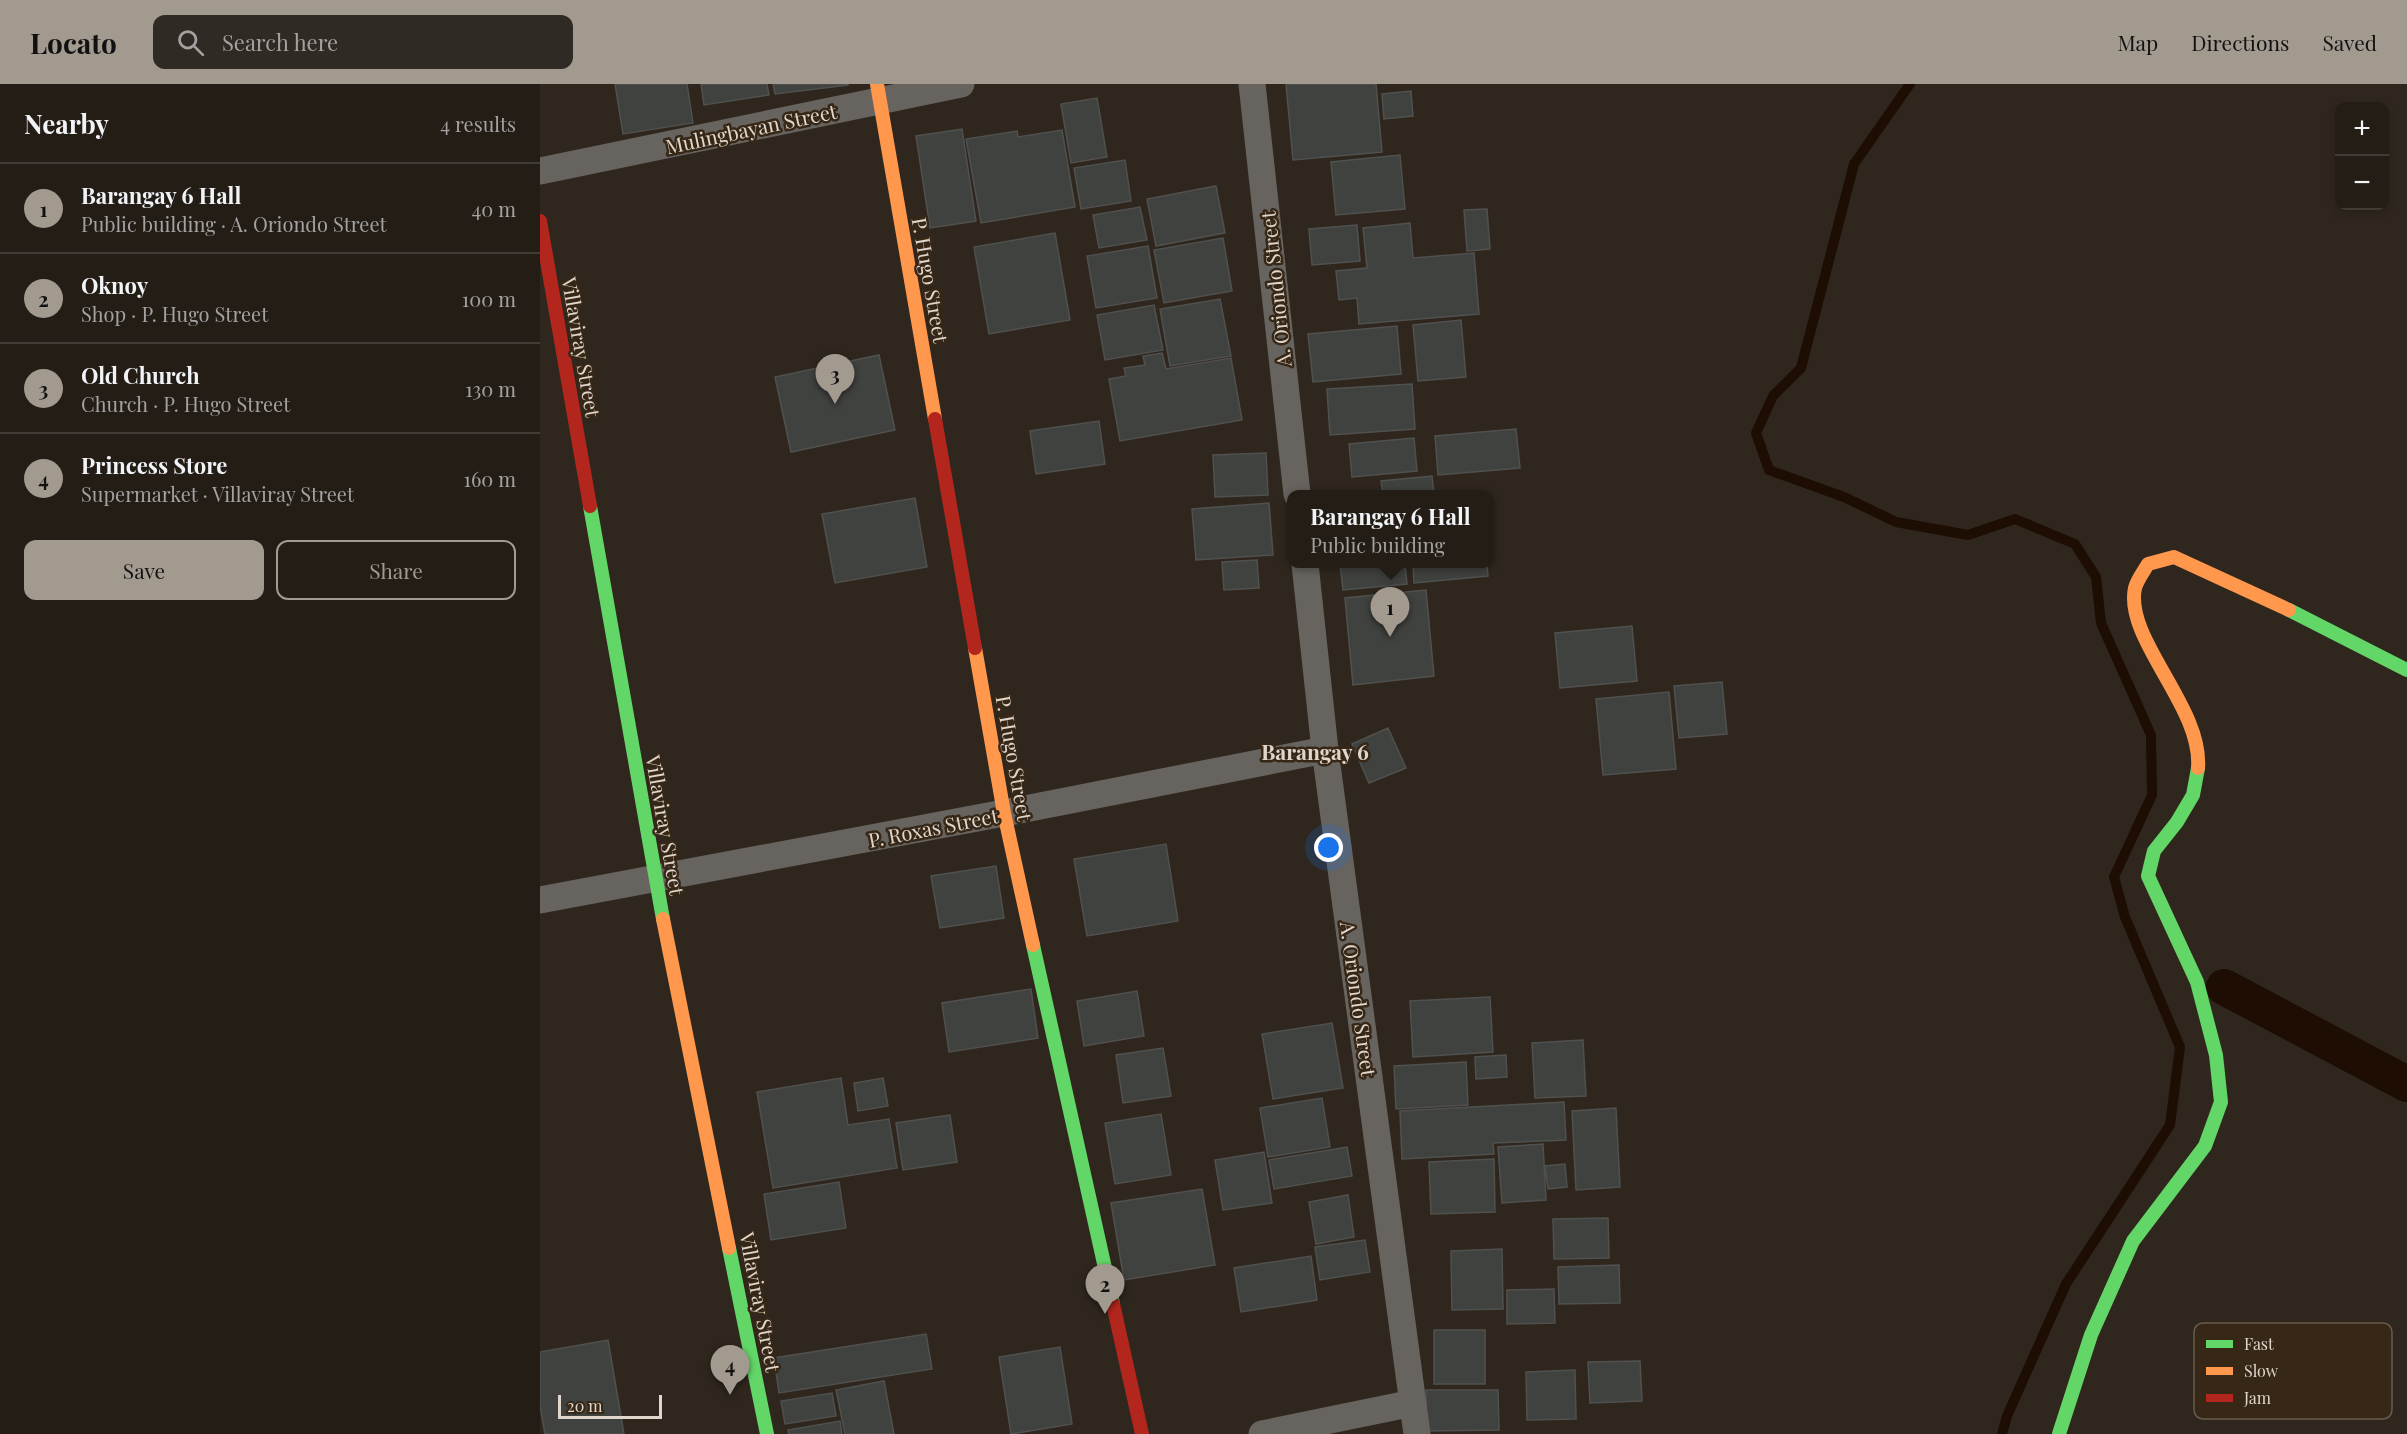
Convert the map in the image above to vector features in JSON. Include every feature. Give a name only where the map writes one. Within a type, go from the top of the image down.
[{"type":"street","name":"Mulingbayan Street","points":[[540,171],[878,92],[961,84]]},
{"type":"street","name":"A. Oriondo Street","points":[[1252,84],[1296,490]]},
{"type":"street","name":"P. Hugo Street","points":[[878,92],[1004,813],[1142,1434]]},
{"type":"street","name":"Villaviray Street","points":[[540,221],[655,879],[767,1434]]},
{"type":"street","points":[[2059,1434],[2091,1335],[2133,1241],[2205,1146],[2221,1102],[2216,1055],[2197,982],[2148,876],[2154,851],[2177,822],[2193,795],[2199,765],[2194,730],[2135,616],[2135,588],[2148,564],[2174,557],[2249,590],[2407,670]]},
{"type":"street","name":"A. Oriondo Street","points":[[1305,568],[1325,750],[1417,1434]]},
{"type":"street","name":"P. Roxas Street","points":[[540,900],[1325,750]]},
{"type":"street","points":[[1271,1433],[1413,1403]]},
{"type":"building","points":[[615,84],[687,84],[693,123],[623,134]]},
{"type":"building","points":[[701,84],[767,84],[769,95],[704,105]]},
{"type":"building","points":[[773,84],[848,84],[848,85],[775,94]]},
{"type":"building","points":[[1286,84],[1376,84],[1382,152],[1293,160]]},
{"type":"building","points":[[1411,91],[1413,116],[1384,119],[1382,94]]},
{"type":"building","points":[[1097,98],[1107,157],[1071,163],[1061,104]]},
{"type":"building","points":[[962,129],[976,221],[930,228],[916,136]]},
{"type":"building","points":[[1062,130],[1075,207],[981,223],[966,139],[1017,131],[1018,137]]},
{"type":"building","points":[[1400,155],[1405,209],[1336,215],[1331,162]]},
{"type":"building","points":[[1125,160],[1131,201],[1081,209],[1074,168]]},
{"type":"building","points":[[1216,186],[1225,233],[1156,246],[1147,199]]},
{"type":"building","points":[[1140,207],[1147,240],[1099,248],[1093,215]]},
{"type":"building","points":[[1487,209],[1490,249],[1467,251],[1464,210]]},
{"type":"building","points":[[1410,223],[1413,258],[1474,253],[1479,314],[1359,324],[1357,298],[1339,300],[1336,271],[1367,268],[1363,228]]},
{"type":"building","points":[[1357,225],[1360,261],[1312,265],[1309,229]]},
{"type":"building","points":[[1055,233],[1070,320],[989,334],[974,247]]},
{"type":"building","points":[[1223,238],[1232,291],[1164,303],[1154,250]]},
{"type":"building","points":[[1148,246],[1157,298],[1096,308],[1087,256]]},
{"type":"building","points":[[1220,299],[1231,356],[1170,366],[1160,309]]},
{"type":"building","points":[[1154,305],[1163,350],[1105,360],[1097,315]]},
{"type":"building","points":[[1461,320],[1466,377],[1418,381],[1413,325]]},
{"type":"building","points":[[1397,326],[1401,374],[1313,382],[1308,334]]},
{"type":"building","points":[[1162,353],[1166,369],[1231,358],[1242,420],[1120,441],[1109,379],[1126,376],[1124,368],[1145,365],[1143,356]]},
{"type":"building","points":[[879,355],[895,430],[791,452],[775,377]]},
{"type":"building","points":[[1412,384],[1415,429],[1330,435],[1327,389]]},
{"type":"building","points":[[1099,421],[1105,464],[1036,474],[1030,431]]},
{"type":"building","points":[[1516,429],[1520,468],[1438,475],[1435,436]]},
{"type":"building","points":[[1414,438],[1417,471],[1352,477],[1349,444]]},
{"type":"building","points":[[1266,453],[1268,495],[1215,497],[1213,455]]},
{"type":"building","points":[[1432,476],[1434,490],[1382,490],[1381,481]]},
{"type":"building","points":[[915,498],[927,567],[835,583],[822,514]]},
{"type":"building","points":[[1269,503],[1273,555],[1196,560],[1192,509]]},
{"type":"building","points":[[1257,560],[1259,588],[1224,590],[1222,562]]},
{"type":"building","points":[[1340,568],[1405,568],[1407,584],[1343,590]]},
{"type":"building","points":[[1413,568],[1487,568],[1488,576],[1414,583]]},
{"type":"building","points":[[1426,590],[1434,676],[1353,685],[1345,598]]},
{"type":"building","points":[[1632,626],[1637,681],[1560,688],[1555,633]]},
{"type":"building","points":[[1722,682],[1727,734],[1679,738],[1674,686]]},
{"type":"building","points":[[1669,692],[1676,769],[1603,775],[1596,699]]},
{"type":"building","points":[[1388,728],[1406,768],[1369,783],[1352,744]]},
{"type":"building","points":[[1166,844],[1178,921],[1087,936],[1074,859]]},
{"type":"building","points":[[996,866],[1004,918],[940,928],[931,876]]},
{"type":"building","points":[[1031,989],[1038,1038],[949,1052],[942,1003]]},
{"type":"building","points":[[1137,991],[1144,1036],[1084,1046],[1077,1001]]},
{"type":"building","points":[[1490,997],[1493,1052],[1413,1057],[1410,1001]]},
{"type":"building","points":[[1332,1023],[1343,1088],[1273,1099],[1262,1034]]},
{"type":"building","points":[[1583,1040],[1586,1096],[1535,1098],[1532,1043]]},
{"type":"building","points":[[1163,1048],[1171,1096],[1123,1103],[1116,1055]]},
{"type":"building","points":[[1506,1055],[1507,1077],[1476,1079],[1475,1057]]},
{"type":"building","points":[[1466,1062],[1468,1105],[1396,1109],[1394,1066]]},
{"type":"building","points":[[841,1078],[848,1125],[889,1119],[897,1168],[773,1188],[757,1092]]},
{"type":"building","points":[[883,1078],[888,1106],[858,1111],[854,1083]]},
{"type":"building","points":[[1322,1098],[1330,1147],[1268,1157],[1260,1108]]},
{"type":"building","points":[[1564,1102],[1566,1140],[1493,1143],[1494,1154],[1402,1159],[1400,1111]]},
{"type":"building","points":[[1616,1108],[1620,1187],[1576,1190],[1572,1111]]},
{"type":"building","points":[[1161,1114],[1171,1175],[1115,1184],[1105,1123]]},
{"type":"building","points":[[950,1115],[957,1162],[903,1170],[896,1123]]},
{"type":"building","points":[[1543,1144],[1546,1200],[1502,1203],[1498,1147]]},
{"type":"building","points":[[1347,1147],[1352,1176],[1274,1189],[1269,1160]]},
{"type":"building","points":[[1264,1152],[1272,1203],[1223,1210],[1215,1160]]},
{"type":"building","points":[[1494,1159],[1495,1212],[1431,1214],[1429,1162]]},
{"type":"building","points":[[1565,1164],[1567,1187],[1548,1189],[1545,1166]]},
{"type":"building","points":[[839,1182],[846,1228],[771,1240],[764,1194]]},
{"type":"building","points":[[1202,1189],[1215,1265],[1124,1280],[1111,1203]]},
{"type":"building","points":[[1348,1195],[1354,1237],[1316,1244],[1309,1202]]},
{"type":"building","points":[[1608,1218],[1609,1258],[1554,1259],[1553,1219]]},
{"type":"building","points":[[1365,1240],[1370,1272],[1320,1280],[1315,1247]]},
{"type":"building","points":[[1502,1249],[1503,1309],[1452,1310],[1451,1251]]},
{"type":"building","points":[[1311,1256],[1317,1300],[1241,1312],[1234,1268]]},
{"type":"building","points":[[1619,1265],[1620,1303],[1559,1304],[1558,1267]]},
{"type":"building","points":[[1554,1289],[1555,1323],[1507,1324],[1507,1290]]},
{"type":"building","points":[[1434,1330],[1485,1330],[1485,1384],[1434,1384]]},
{"type":"building","points":[[926,1334],[932,1369],[779,1393],[774,1358]]},
{"type":"building","points":[[608,1340],[624,1434],[545,1434],[540,1406],[540,1352]]},
{"type":"building","points":[[1060,1347],[1072,1424],[1011,1434],[999,1357]]},
{"type":"building","points":[[1640,1361],[1642,1401],[1590,1403],[1588,1362]]},
{"type":"building","points":[[1575,1370],[1576,1419],[1527,1420],[1526,1372]]},
{"type":"building","points":[[884,1381],[894,1434],[845,1434],[836,1390]]},
{"type":"building","points":[[1426,1390],[1498,1390],[1499,1430],[1426,1431]]},
{"type":"building","points":[[832,1393],[836,1416],[785,1424],[781,1401]]},
{"type":"building","points":[[840,1421],[842,1434],[789,1434],[788,1430]]},
{"type":"waterway","points":[[1910,84],[1854,164],[1801,368],[1773,396],[1756,433],[1769,470],[1844,497],[1896,522],[1968,535],[2015,519],[2075,544],[2096,577],[2101,623],[2151,735],[2152,795],[2114,877],[2125,917],[2180,1047],[2170,1125],[2066,1284],[2007,1416],[2002,1434]]},
{"type":"waterway","points":[[2224,987],[2407,1084]]},
{"type":"traffic: fast","points":[[590,506],[663,919]]},
{"type":"traffic: fast","points":[[2289,610],[2407,670]]},
{"type":"traffic: fast","points":[[2059,1434],[2091,1335],[2133,1241],[2205,1146],[2221,1102],[2216,1055],[2197,982],[2148,876],[2154,851],[2177,822],[2193,795],[2198,768]]},
{"type":"traffic: fast","points":[[1033,945],[1113,1304]]},
{"type":"traffic: fast","points":[[729,1248],[767,1434]]},
{"type":"traffic: slow","points":[[877,84],[935,419]]},
{"type":"traffic: slow","points":[[2198,768],[2196,745],[2189,721],[2141,629],[2135,608],[2135,588],[2139,579],[2148,564],[2174,557],[2289,610]]},
{"type":"traffic: slow","points":[[975,648],[1004,813],[1033,945]]},
{"type":"traffic: slow","points":[[663,919],[729,1248]]},
{"type":"traffic: jam","points":[[540,221],[590,506]]},
{"type":"traffic: jam","points":[[935,419],[975,648]]},
{"type":"traffic: jam","points":[[1113,1304],[1142,1434]]},
{"type":"place","name":"Old Church","points":[[835,404]]},
{"type":"place","name":"Barangay 6 Hall","points":[[1390,637]]},
{"type":"place","name":"Oknoy","points":[[1105,1314]]},
{"type":"place","name":"Princess Store","points":[[730,1395]]},
{"type":"district","name":"Barangay 6","points":[[1315,751]]}]
